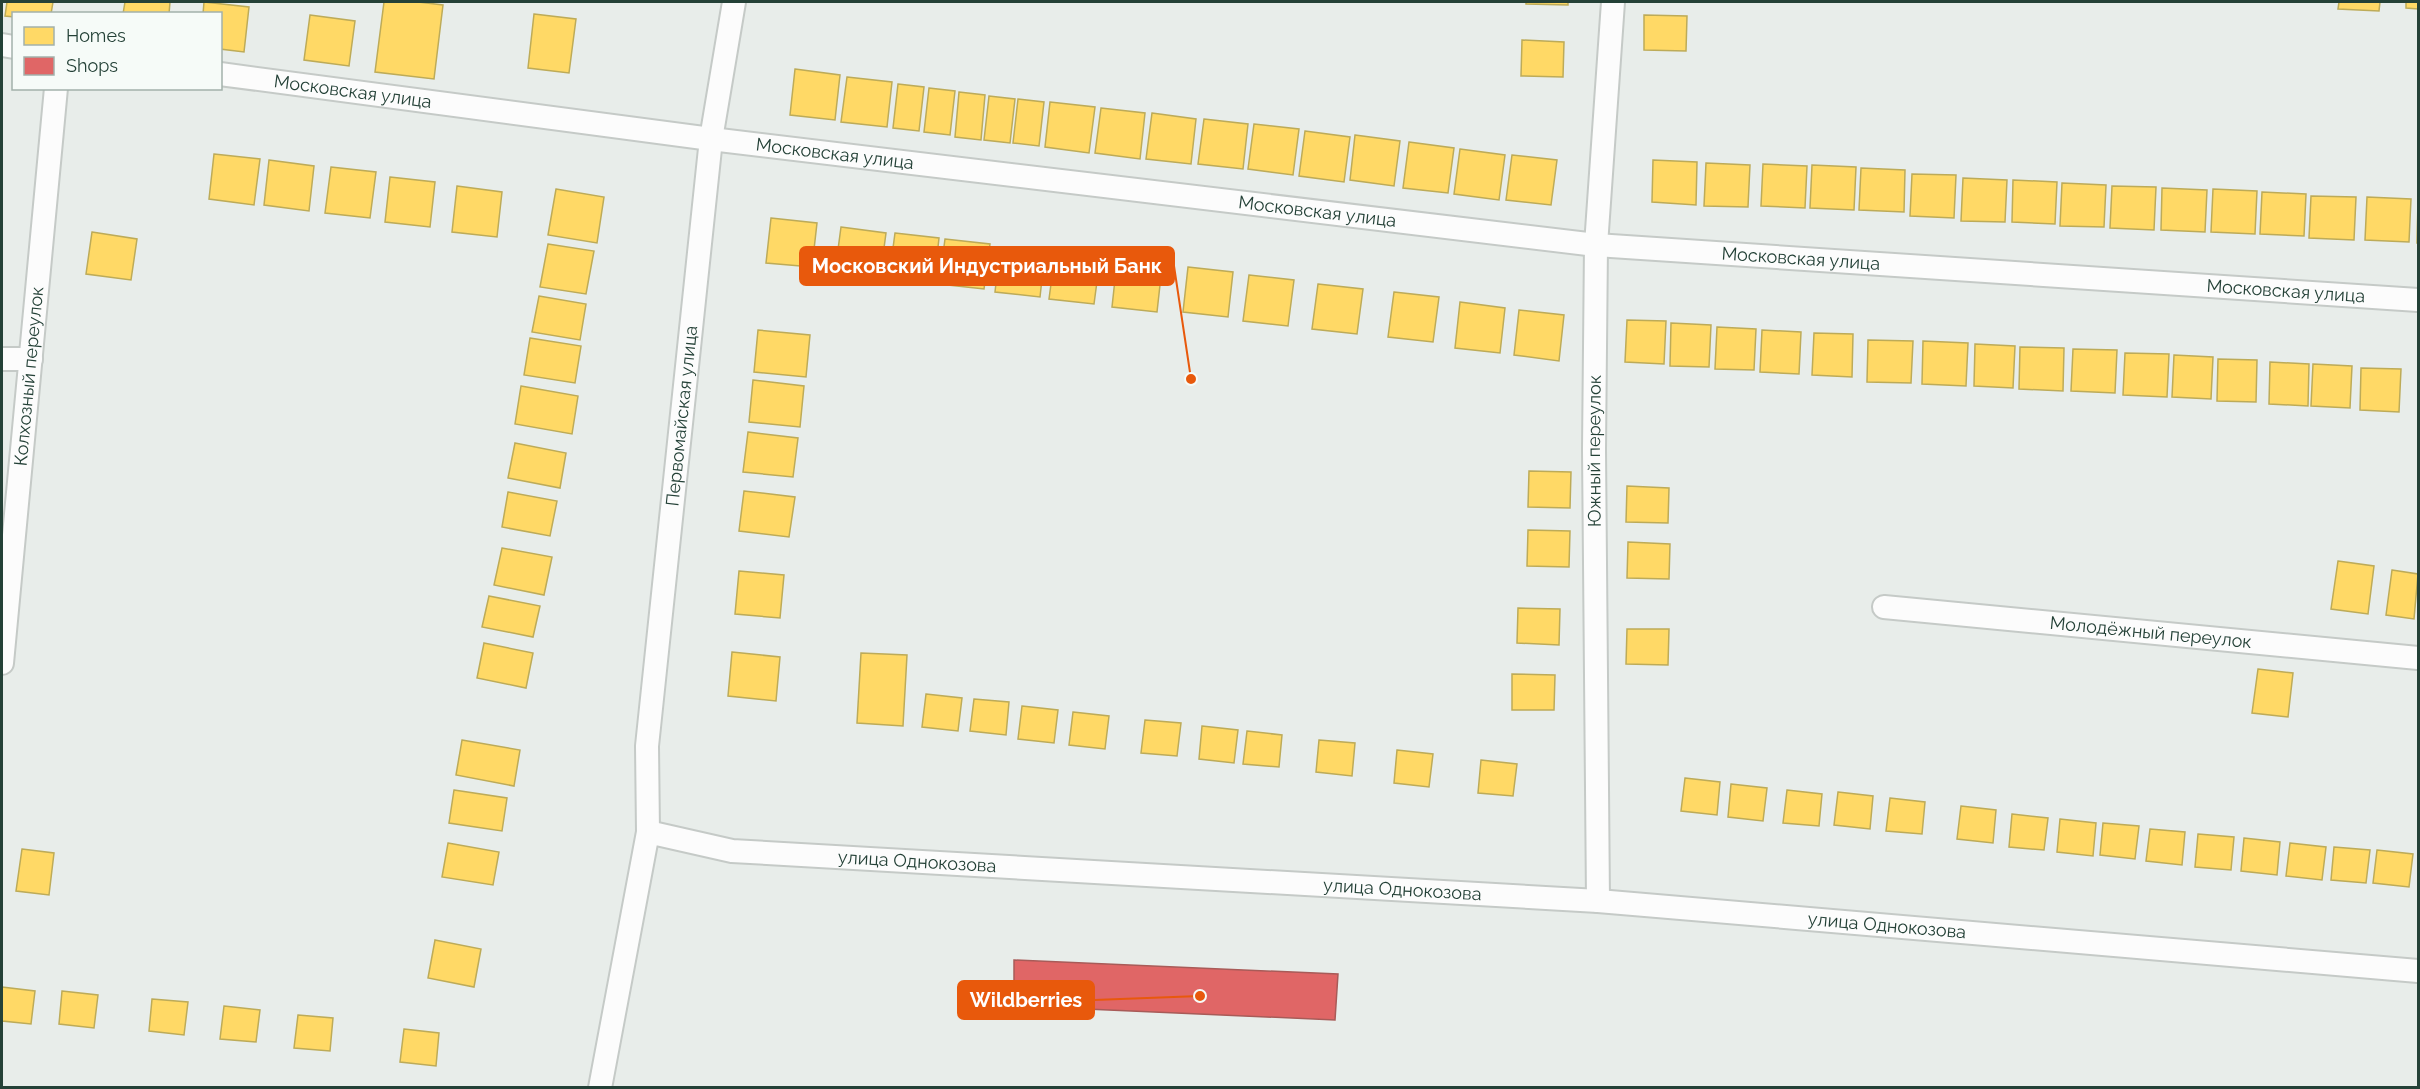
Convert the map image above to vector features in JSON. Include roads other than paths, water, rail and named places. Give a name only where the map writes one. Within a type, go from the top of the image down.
[{"type":"street","name":"Первомайская улица","points":[[648,832],[647,746],[711,139],[734,2]]},
{"type":"street","name":"Южный переулок","points":[[1598,901],[1594,462],[1596,245],[1613,2]]},
{"type":"street","name":"Московская улица","points":[[222,74],[711,139],[1596,245],[2418,300]]},
{"type":"street","name":"Колхозный переулок","points":[[2,663],[56,90]]},
{"type":"street","points":[[2,359],[31,358]]},
{"type":"street","name":"Молодёжный переулок","points":[[1884,607],[2418,658]]},
{"type":"street","points":[[600,1088],[648,832]]},
{"type":"street","name":"улица Однокозова","points":[[648,832],[732,851],[1598,901],[2418,971]]},
{"type":"place","name":"Московский Индустриальный Банк","points":[[1191,379]]},
{"type":"place","name":"Wildberries","points":[[1200,996]]}]
